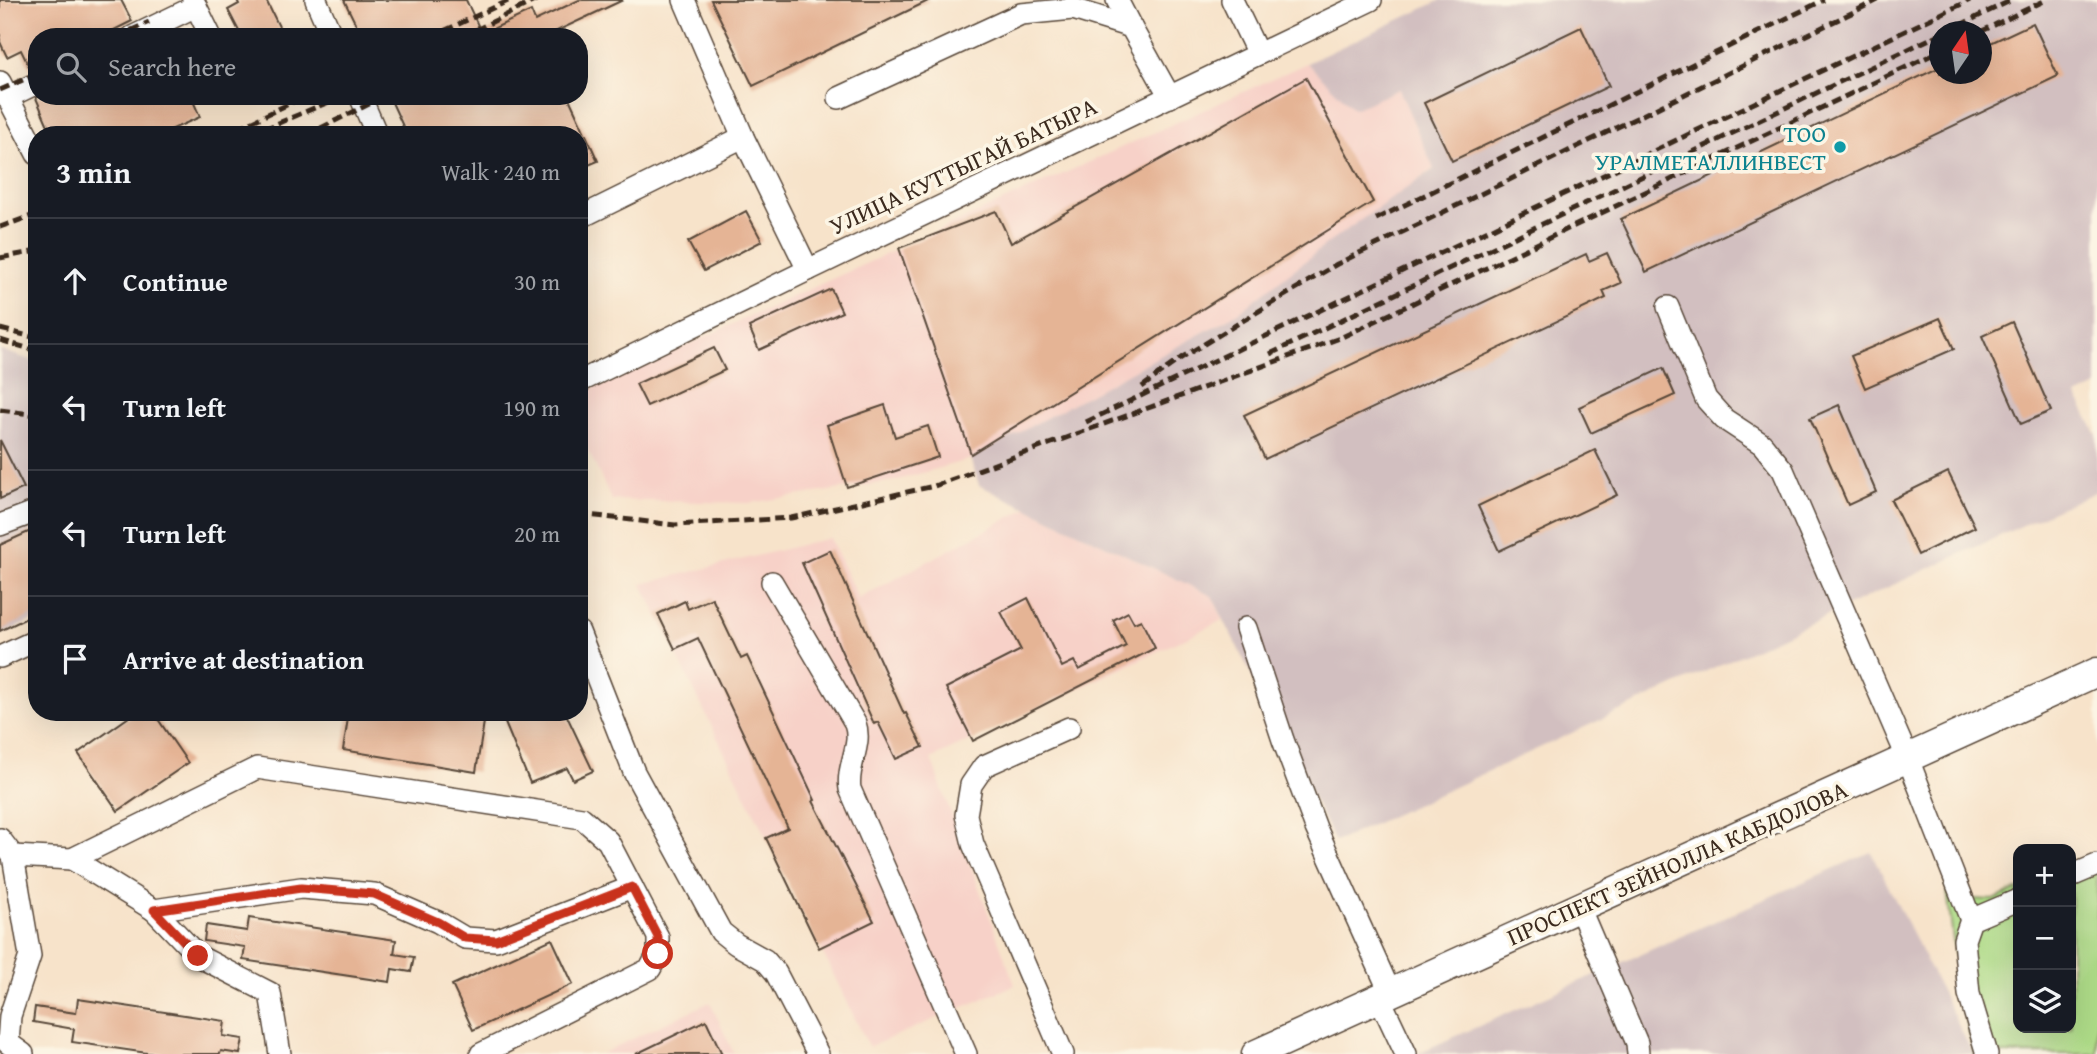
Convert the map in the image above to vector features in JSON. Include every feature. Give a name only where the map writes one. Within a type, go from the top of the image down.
[{"type":"main road","name":"ПРОСПЕКТ ЗЕЙНОЛЛА КАБДОЛОВА","points":[[1256,1054],[2097,672]]},
{"type":"street","points":[[316,0],[328,28]]},
{"type":"street","points":[[684,0],[743,137],[808,270]]},
{"type":"street","points":[[1117,0],[1170,97]]},
{"type":"street","points":[[1232,0],[1258,54]]},
{"type":"street","points":[[148,28],[194,3],[206,28]]},
{"type":"street","name":"УЛИЦА КУТТЫГАЙ БАТЫРА","points":[[588,378],[1170,97],[1358,3]]},
{"type":"street","points":[[839,98],[1021,14],[1073,9],[1131,27]]},
{"type":"street","points":[[28,85],[4,89],[28,136]]},
{"type":"street","points":[[364,105],[373,126]]},
{"type":"street","points":[[588,214],[743,137]]},
{"type":"street","points":[[1668,307],[1706,399],[1724,419],[1762,444],[1783,470],[1908,759],[1971,920],[1964,940],[1969,994],[1986,1054]]},
{"type":"street","points":[[0,525],[28,514]]},
{"type":"street","points":[[772,582],[855,723],[859,735],[848,777],[850,789],[966,1054]]},
{"type":"street","points":[[1246,628],[1316,828],[1385,994],[1406,1054]]},
{"type":"street","points":[[0,657],[28,644]]},
{"type":"street","points":[[588,655],[634,772],[721,932],[765,960],[775,973],[818,1054]]},
{"type":"street","points":[[1063,1054],[973,844],[966,815],[971,785],[984,766],[1069,728]]},
{"type":"street","points":[[72,859],[257,768],[582,818],[608,841],[658,937],[658,954],[650,969],[481,1054]]},
{"type":"street","points":[[23,1054],[8,1043],[10,1016],[30,956],[7,847],[72,859],[154,910],[198,956],[270,993],[280,1054]]},
{"type":"street","points":[[2076,874],[2097,865]]},
{"type":"street","points":[[154,910],[301,888],[374,894],[438,922],[465,938],[496,940],[632,887]]},
{"type":"street","points":[[1971,920],[2013,902]]},
{"type":"street","points":[[1580,907],[1637,1043],[1638,1054]]},
{"type":"shaded area","points":[[1441,0],[2097,0],[2097,386],[2077,396],[2097,435],[2097,491],[1335,842],[1212,596],[979,485],[971,459],[1235,315],[1335,238],[1434,169],[1399,89],[1354,109],[1307,63]]},
{"type":"shaded area","points":[[1307,63],[1354,108],[1399,89],[1434,168],[1235,315],[971,459],[894,481],[749,503],[612,500],[588,451],[588,390]]},
{"type":"shaded area","points":[[0,350],[28,359],[28,622],[0,635]]},
{"type":"shaded area","points":[[1027,508],[1212,596],[1223,620],[931,759],[1015,985],[869,1047],[642,584],[830,538],[858,599]]},
{"type":"shaded area","points":[[1871,852],[1973,1054],[1416,1054]]},
{"type":"shaded area","points":[[710,1002],[734,1054],[601,1054]]},
{"type":"green space","points":[[2097,854],[2097,1054],[1974,1054],[1959,989],[1946,882],[1966,878],[1972,899],[1993,900],[2013,891],[2013,1033],[2076,1033],[2076,864]]},
{"type":"building","points":[[0,0],[121,0],[132,21],[118,28],[28,28],[28,65],[21,50],[7,57],[0,42]]},
{"type":"building","points":[[237,0],[266,0],[280,28],[237,28],[228,10],[239,4]]},
{"type":"building","points":[[344,0],[466,0],[479,28],[358,28]]},
{"type":"building","points":[[579,0],[623,0],[563,28],[495,28],[531,11],[535,21]]},
{"type":"building","points":[[711,0],[930,0],[753,86]]},
{"type":"building","name":"ТОО УРАЛМЕТАЛЛИНВЕСТ","points":[[2033,23],[2058,76],[1646,272],[1621,219],[1929,72],[1929,84],[1992,84],[1992,42]]},
{"type":"building","points":[[1581,27],[1609,86],[1452,161],[1424,103]]},
{"type":"building","points":[[1306,78],[1373,202],[971,454],[899,248],[996,211],[1011,243]]},
{"type":"building","points":[[39,105],[195,105],[200,117],[180,126],[48,126]]},
{"type":"building","points":[[393,105],[572,105],[582,126],[403,126]]},
{"type":"building","points":[[588,139],[598,161],[588,165]]},
{"type":"building","points":[[746,211],[762,241],[704,271],[688,242]]},
{"type":"building","points":[[1607,253],[1621,283],[1603,291],[1606,298],[1265,459],[1244,415],[1586,254],[1589,261]]},
{"type":"building","points":[[831,289],[842,312],[759,350],[749,327]]},
{"type":"building","points":[[1940,318],[1954,349],[1865,388],[1851,356]]},
{"type":"building","points":[[2012,322],[2051,411],[2021,424],[1982,336]]},
{"type":"building","points":[[714,348],[725,370],[647,406],[636,384]]},
{"type":"building","points":[[1663,368],[1675,395],[1591,433],[1579,407]]},
{"type":"building","points":[[885,405],[895,437],[928,426],[938,457],[847,487],[827,425]]},
{"type":"building","points":[[1839,405],[1876,492],[1848,505],[1810,418]]},
{"type":"building","points":[[0,440],[24,488],[0,499]]},
{"type":"building","points":[[1595,450],[1617,495],[1499,551],[1478,506]]},
{"type":"building","points":[[1948,472],[1975,527],[1918,555],[1891,500]]},
{"type":"building","points":[[28,532],[28,617],[0,631],[0,545]]},
{"type":"building","points":[[830,550],[904,714],[906,713],[923,747],[896,759],[878,722],[874,724],[802,563]]},
{"type":"building","points":[[712,598],[741,659],[747,656],[815,800],[813,801],[874,921],[819,948],[766,838],[788,828],[698,638],[675,649],[658,614],[685,601],[688,609]]},
{"type":"building","points":[[1028,598],[1062,667],[1074,661],[1079,670],[1126,646],[1113,620],[1128,612],[1134,623],[1141,620],[1155,648],[973,741],[946,688],[1021,650],[1001,612]]},
{"type":"building","points":[[123,721],[159,721],[188,763],[118,811],[78,753]]},
{"type":"building","points":[[348,721],[484,722],[476,772],[343,750]]},
{"type":"building","points":[[569,721],[593,771],[573,780],[567,768],[530,783],[505,723]]},
{"type":"building","points":[[249,918],[396,940],[394,954],[414,957],[411,972],[392,969],[390,982],[243,960],[245,947],[204,941],[206,925],[247,931]]},
{"type":"building","points":[[552,939],[573,984],[473,1030],[452,985]]},
{"type":"building","points":[[78,999],[225,1021],[223,1036],[243,1039],[240,1054],[221,1051],[220,1054],[154,1054],[72,1042],[74,1029],[33,1022],[35,1007],[76,1013]]},
{"type":"building","points":[[706,1020],[722,1054],[636,1054]]},
{"type":"railway","points":[[450,28],[510,0]]},
{"type":"railway","points":[[480,28],[536,0]]},
{"type":"railway","points":[[1376,219],[1824,0]]},
{"type":"railway","points":[[1142,387],[1181,358],[1337,264],[1878,0]]},
{"type":"railway","points":[[1086,422],[1970,0]]},
{"type":"railway","points":[[1969,21],[2012,0]]},
{"type":"railway","points":[[1992,26],[2046,0]]},
{"type":"railway","points":[[136,28],[149,22]]},
{"type":"railway","points":[[1270,354],[1929,39]]},
{"type":"railway","points":[[588,515],[675,525],[791,518],[934,486],[1340,338],[1929,56]]},
{"type":"railway","points":[[0,90],[28,78]]},
{"type":"railway","points":[[243,126],[286,105]]},
{"type":"railway","points":[[271,126],[322,105]]},
{"type":"railway","points":[[325,126],[367,105]]},
{"type":"railway","points":[[0,227],[28,217]]},
{"type":"railway","points":[[0,258],[28,253]]},
{"type":"railway","points":[[0,329],[28,336]]},
{"type":"railway","points":[[0,340],[28,348]]},
{"type":"railway","points":[[0,410],[28,414]]},
{"type":"place","name":"ТОО УРАЛМЕТАЛЛИНВЕСТ","points":[[1840,147]]},
{"type":"route","points":[[198,956],[154,910],[301,888],[374,894],[438,922],[465,938],[496,940],[632,887],[658,937],[658,954]]}]
